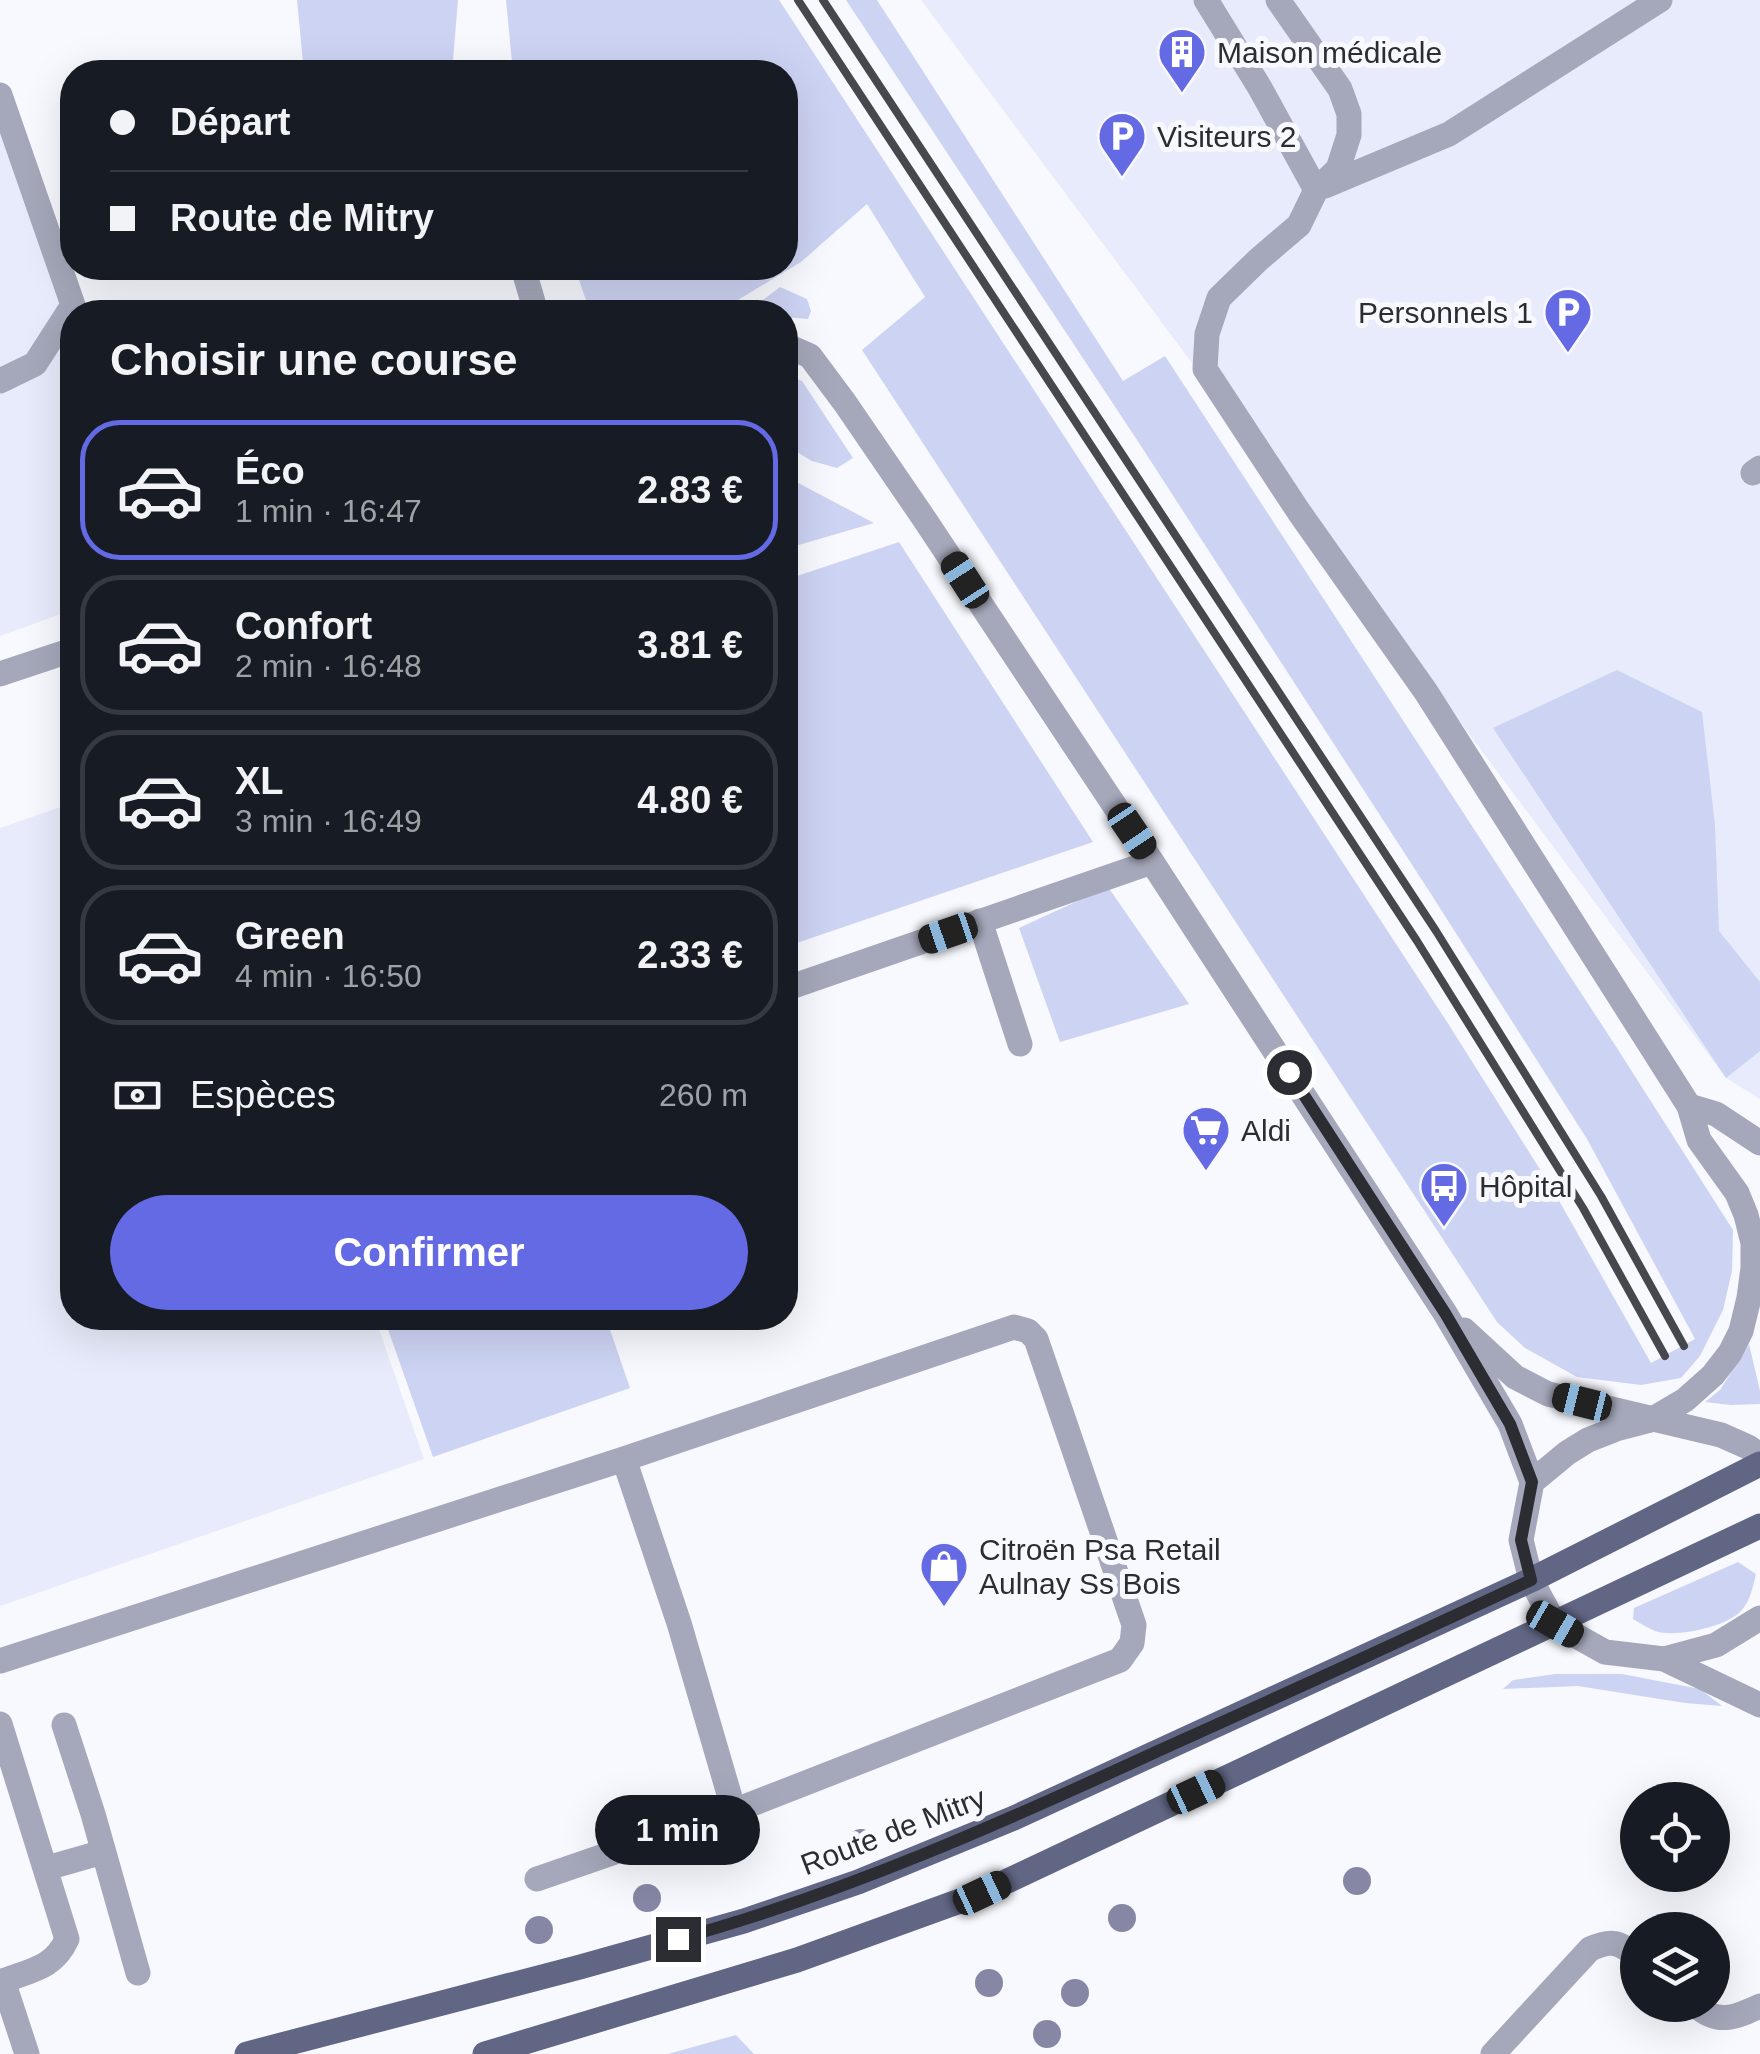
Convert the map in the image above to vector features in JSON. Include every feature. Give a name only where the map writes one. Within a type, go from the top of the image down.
[{"type":"main road","name":"Route de Mitry","points":[[246,2054],[635,1952],[744,1921],[858,1882],[1014,1818],[1531,1580],[1760,1464]]},
{"type":"main road","points":[[485,2054],[797,1960],[982,1893],[1760,1526]]},
{"type":"street","points":[[1206,0],[1316,190]]},
{"type":"street","points":[[1278,0],[1340,89],[1349,114],[1349,135],[1338,169],[1316,190],[1300,224],[1220,298],[1207,334],[1205,369],[1426,692],[1689,1106],[1698,1140],[1737,1193],[1752,1243],[1749,1298],[1741,1330],[1713,1375],[1685,1400],[1651,1420],[1588,1440],[1532,1482]]},
{"type":"street","points":[[1316,190],[1450,134],[1660,0]]},
{"type":"street","points":[[0,95],[60,267]]},
{"type":"street","points":[[0,381],[35,364],[60,325]]},
{"type":"street","points":[[798,351],[810,356],[924,517],[1445,1313],[1510,1424],[1532,1482],[1521,1540],[1531,1580],[1555,1624],[1604,1652],[1664,1658],[1716,1645],[1760,1618]]},
{"type":"street","points":[[0,674],[60,654]]},
{"type":"street","points":[[798,985],[1152,862]]},
{"type":"street","points":[[980,922],[1020,1044]]},
{"type":"street","points":[[1689,1106],[1716,1114],[1760,1143]]},
{"type":"street","points":[[1445,1313],[1516,1377],[1548,1394],[1720,1435],[1760,1455]]},
{"type":"street","points":[[0,1662],[1014,1328],[1028,1330],[1036,1339],[1134,1624],[1132,1643],[1120,1660],[734,1811],[537,1879]]},
{"type":"street","points":[[624,1459],[679,1623],[734,1811]]},
{"type":"street","points":[[1664,1658],[1760,1705]]},
{"type":"street","points":[[0,1724],[67,1938],[51,1963],[2,1981],[28,2054]]},
{"type":"street","points":[[64,1725],[138,1973]]},
{"type":"street","points":[[46,1868],[103,1852]]},
{"type":"street","points":[[1494,2054],[1590,1949],[1604,1943],[1620,1944]]},
{"type":"street","points":[[1730,2016],[1760,2006]]},
{"type":"shaded area","points":[[297,0],[458,0],[453,60],[303,60]]},
{"type":"shaded area","points":[[506,0],[779,0],[1449,1025],[1553,1190],[1651,1363],[1695,1339],[1587,1139],[1139,443],[846,0],[877,0],[1123,381],[1165,356],[1733,1230],[1732,1271],[1723,1310],[1700,1356],[1681,1378],[1641,1385],[1577,1377],[1525,1348],[1497,1322],[862,350],[925,297],[867,204],[798,264],[798,60],[512,60]]},
{"type":"shaded area","points":[[921,0],[1760,0],[1760,1099],[1726,1078]]},
{"type":"shaded area","points":[[0,87],[68,300],[60,300],[60,614],[0,636]]},
{"type":"shaded area","points":[[579,280],[771,280],[738,300],[586,300]]},
{"type":"shaded area","points":[[780,287],[807,299],[811,311],[808,319],[798,318],[798,300],[763,300]]},
{"type":"shaded area","points":[[798,379],[853,458],[837,468],[798,453]]},
{"type":"shaded area","points":[[798,483],[874,523],[798,545]]},
{"type":"shaded area","points":[[899,542],[1093,842],[798,943],[798,576]]},
{"type":"shaded area","points":[[1617,670],[1702,712],[1715,825],[1719,931],[1760,982],[1760,1051],[1726,1078],[1493,728]]},
{"type":"shaded area","points":[[60,807],[60,1330],[379,1330],[424,1459],[0,1606],[0,828]]},
{"type":"shaded area","points":[[1108,887],[1189,1004],[1060,1042],[1019,928]]},
{"type":"shaded area","points":[[388,1330],[610,1330],[630,1388],[433,1457]]},
{"type":"shaded area","points":[[1749,1344],[1760,1404],[1705,1402],[1720,1390]]},
{"type":"shaded area","points":[[1738,1562],[1756,1574],[1746,1604],[1733,1617],[1712,1626],[1675,1633],[1655,1631],[1633,1619],[1634,1608]]},
{"type":"shaded area","points":[[1555,1674],[1622,1674],[1700,1689],[1722,1706],[1578,1686],[1503,1689],[1513,1680]]},
{"type":"shaded area","points":[[736,2035],[754,2054],[668,2054]]},
{"type":"railway","points":[[798,0],[1417,941],[1583,1208],[1665,1356]]},
{"type":"railway","points":[[823,0],[1436,931],[1601,1196],[1684,1346]]},
{"type":"place","name":"Maison médicale","points":[[1182,94]]},
{"type":"place","name":"Visiteurs 2","points":[[1122,178]]},
{"type":"place","name":"Personnels 1","points":[[1568,354]]},
{"type":"place","name":"Aldi","points":[[1206,1172]]},
{"type":"place","name":"Hôpital","points":[[1444,1228]]},
{"type":"place","name":"Citroën Psa Retail Aulnay Ss Bois","points":[[944,1608]]},
{"type":"route","points":[[678,1939],[858,1882],[1014,1818],[1531,1580],[1521,1540],[1532,1482],[1510,1424],[1445,1313],[1289,1072]]}]
